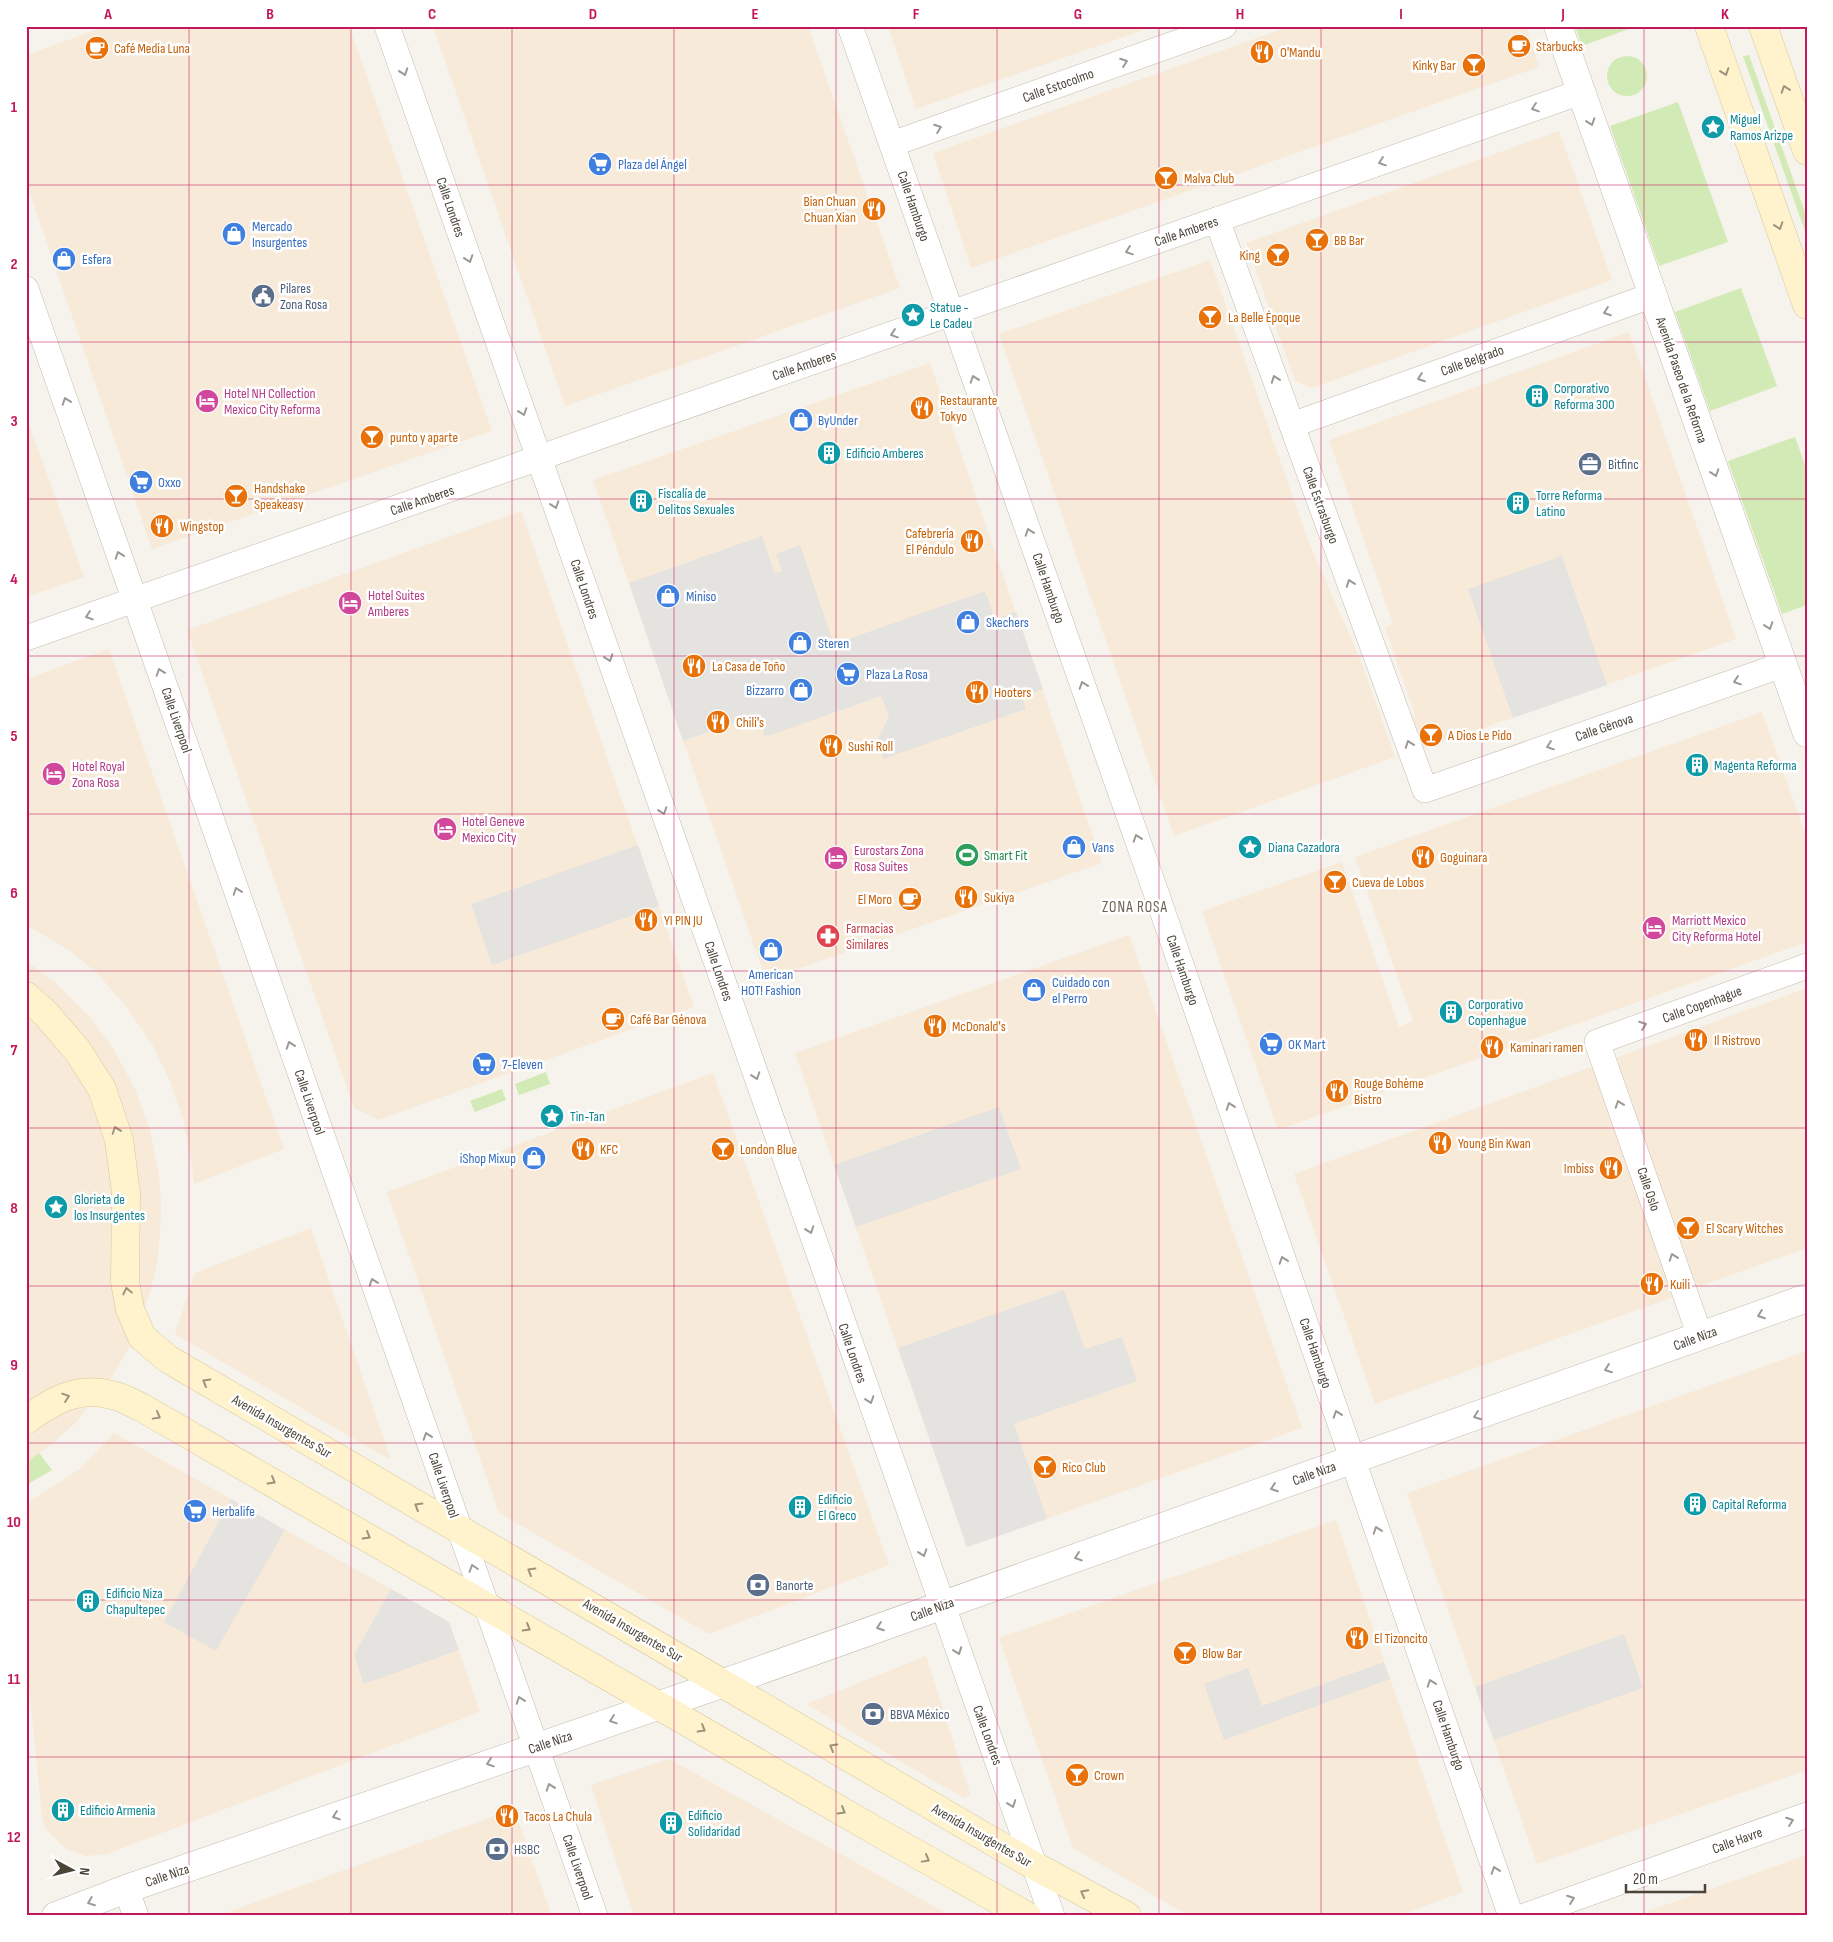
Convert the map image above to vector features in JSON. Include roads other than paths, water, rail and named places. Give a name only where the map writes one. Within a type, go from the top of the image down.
[{"type":"main road","points":[[1709,26],[1807,305]]},
{"type":"main road","points":[[1763,26],[1807,151]]},
{"type":"main road","name":"Avenida Insurgentes Sur","points":[[26,996],[46,1014],[77,1050],[102,1090],[119,1140],[126,1193],[125,1282],[130,1310],[142,1337],[168,1360],[1034,1865],[1127,1916]]},
{"type":"main road","points":[[26,1420],[51,1402],[79,1392],[112,1395],[141,1407],[1027,1916]]},
{"type":"street","name":"Calle Londres","points":[[387,26],[1052,1916]]},
{"type":"street","name":"Calle Hamburgo","points":[[850,26],[1157,894],[1511,1916]]},
{"type":"street","name":"Calle Estocolmo","points":[[892,144],[1224,26]]},
{"type":"street","name":"Avenida Paseo de la Reforma","points":[[1558,26],[1807,733]]},
{"type":"street","name":"Calle Amberes","points":[[26,638],[1581,92]]},
{"type":"street","name":"Calle Estrasburgo","points":[[1217,220],[1425,790]]},
{"type":"street","name":"Calle Liverpool","points":[[26,289],[595,1916]]},
{"type":"street","name":"Calle Belgrado","points":[[1292,424],[1653,295]]},
{"type":"street","name":"Calle Génova","points":[[1425,790],[1782,665]]},
{"type":"street","name":"Calle Copenhague","points":[[1597,1042],[1807,966]]},
{"type":"street","name":"Calle Oslo","points":[[1597,1042],[1700,1336]]},
{"type":"street","name":"Calle Niza","points":[[56,1916],[126,1889],[536,1746],[724,1683],[1807,1298]]},
{"type":"street","name":"Calle Havre","points":[[1525,1916],[1807,1814]]},
{"type":"street","points":[[126,1889],[136,1916]]},
{"type":"place","name":"Starbucks","points":[[1519,46]]},
{"type":"place","name":"Café Media Luna","points":[[97,48]]},
{"type":"place","name":"O'Mandu","points":[[1262,52]]},
{"type":"place","name":"Kinky Bar","points":[[1474,65]]},
{"type":"place","name":"Miguel Ramos Arizpe","points":[[1713,127]]},
{"type":"place","name":"Plaza del Ángel","points":[[600,164]]},
{"type":"place","name":"Malva Club","points":[[1166,178]]},
{"type":"place","name":"Bian Chuan Chuan Xian","points":[[874,209]]},
{"type":"place","name":"Mercado Insurgentes","points":[[234,234]]},
{"type":"place","name":"BB Bar","points":[[1317,240]]},
{"type":"place","name":"King","points":[[1278,255]]},
{"type":"place","name":"Esfera","points":[[64,259]]},
{"type":"place","name":"Pilares Zona Rosa","points":[[263,296]]},
{"type":"place","name":"Statue - Le Cadeu","points":[[913,315]]},
{"type":"place","name":"La Belle Époque","points":[[1210,317]]},
{"type":"place","name":"Corporativo Reforma 300","points":[[1537,396]]},
{"type":"place","name":"Hotel NH Collection Mexico City Reforma","points":[[207,401]]},
{"type":"place","name":"Restaurante Tokyo","points":[[922,408]]},
{"type":"place","name":"ByUnder","points":[[801,420]]},
{"type":"place","name":"punto y aparte","points":[[372,437]]},
{"type":"place","name":"Edificio Amberes","points":[[829,453]]},
{"type":"place","name":"Bitfinc","points":[[1590,464]]},
{"type":"place","name":"Oxxo","points":[[141,482]]},
{"type":"place","name":"Handshake Speakeasy","points":[[236,496]]},
{"type":"place","name":"Fiscalía de Delitos Sexuales","points":[[641,501]]},
{"type":"place","name":"Torre Reforma Latino","points":[[1518,503]]},
{"type":"place","name":"Wingstop","points":[[162,526]]},
{"type":"place","name":"Cafebrería El Péndulo","points":[[972,541]]},
{"type":"place","name":"Miniso","points":[[668,596]]},
{"type":"place","name":"Hotel Suites Amberes","points":[[350,603]]},
{"type":"place","name":"Skechers","points":[[968,622]]},
{"type":"place","name":"Steren","points":[[800,643]]},
{"type":"place","name":"La Casa de Toño","points":[[694,666]]},
{"type":"place","name":"Plaza La Rosa","points":[[848,674]]},
{"type":"place","name":"Bizzarro","points":[[801,690]]},
{"type":"place","name":"Hooters","points":[[977,692]]},
{"type":"place","name":"Chili's","points":[[718,722]]},
{"type":"place","name":"A Dios Le Pido","points":[[1431,735]]},
{"type":"place","name":"Sushi Roll","points":[[831,746]]},
{"type":"place","name":"Magenta Reforma","points":[[1697,765]]},
{"type":"place","name":"Hotel Royal Zona Rosa","points":[[54,774]]},
{"type":"place","name":"Hotel Geneve Mexico City","points":[[445,829]]},
{"type":"place","name":"Vans","points":[[1074,847]]},
{"type":"place","name":"Diana Cazadora","points":[[1250,847]]},
{"type":"place","name":"Smart Fit","points":[[967,855]]},
{"type":"place","name":"Goguinara","points":[[1423,857]]},
{"type":"place","name":"Eurostars Zona Rosa Suites","points":[[836,858]]},
{"type":"place","name":"Cueva de Lobos","points":[[1335,882]]},
{"type":"place","name":"Sukiya","points":[[966,897]]},
{"type":"place","name":"El Moro","points":[[910,899]]},
{"type":"place","name":"YI PIN JU","points":[[646,920]]},
{"type":"place","name":"Marriott Mexico City Reforma Hotel","points":[[1654,928]]},
{"type":"place","name":"Farmacias Similares","points":[[828,936]]},
{"type":"place","name":"American HOT! Fashion","points":[[771,950]]},
{"type":"place","name":"Cuidado con el Perro","points":[[1034,990]]},
{"type":"place","name":"Corporativo Copenhague","points":[[1451,1012]]},
{"type":"place","name":"Café Bar Génova","points":[[613,1019]]},
{"type":"place","name":"McDonald's","points":[[935,1026]]},
{"type":"place","name":"Il Ristrovo","points":[[1696,1040]]},
{"type":"place","name":"OK Mart","points":[[1271,1044]]},
{"type":"place","name":"Kaminari ramen","points":[[1492,1047]]},
{"type":"place","name":"7-Eleven","points":[[484,1064]]},
{"type":"place","name":"Rouge Bohème Bistro","points":[[1337,1091]]},
{"type":"place","name":"Tin-Tan","points":[[552,1116]]},
{"type":"place","name":"Young Bin Kwan","points":[[1440,1143]]},
{"type":"place","name":"KFC","points":[[583,1149]]},
{"type":"place","name":"London Blue","points":[[723,1149]]},
{"type":"place","name":"iShop Mixup","points":[[534,1158]]},
{"type":"place","name":"Imbiss","points":[[1611,1168]]},
{"type":"place","name":"Glorieta de los Insurgentes","points":[[56,1207]]},
{"type":"place","name":"El Scary Witches","points":[[1688,1228]]},
{"type":"place","name":"Kuili","points":[[1652,1284]]},
{"type":"place","name":"Rico Club","points":[[1045,1467]]},
{"type":"place","name":"Capital Reforma","points":[[1695,1504]]},
{"type":"place","name":"Edificio El Greco","points":[[800,1507]]},
{"type":"place","name":"Herbalife","points":[[195,1511]]},
{"type":"place","name":"Banorte","points":[[758,1585]]},
{"type":"place","name":"Edificio Niza Chapultepec","points":[[88,1601]]},
{"type":"place","name":"El Tizoncito","points":[[1357,1638]]},
{"type":"place","name":"Blow Bar","points":[[1185,1653]]},
{"type":"place","name":"BBVA México","points":[[873,1714]]},
{"type":"place","name":"Crown","points":[[1077,1775]]},
{"type":"place","name":"Edificio Armenia","points":[[63,1810]]},
{"type":"place","name":"Tacos La Chula","points":[[507,1816]]},
{"type":"place","name":"Edificio Solidaridad","points":[[671,1823]]},
{"type":"place","name":"HSBC","points":[[497,1849]]},
{"type":"district","name":"ZONA ROSA","points":[[1135,907]]}]
